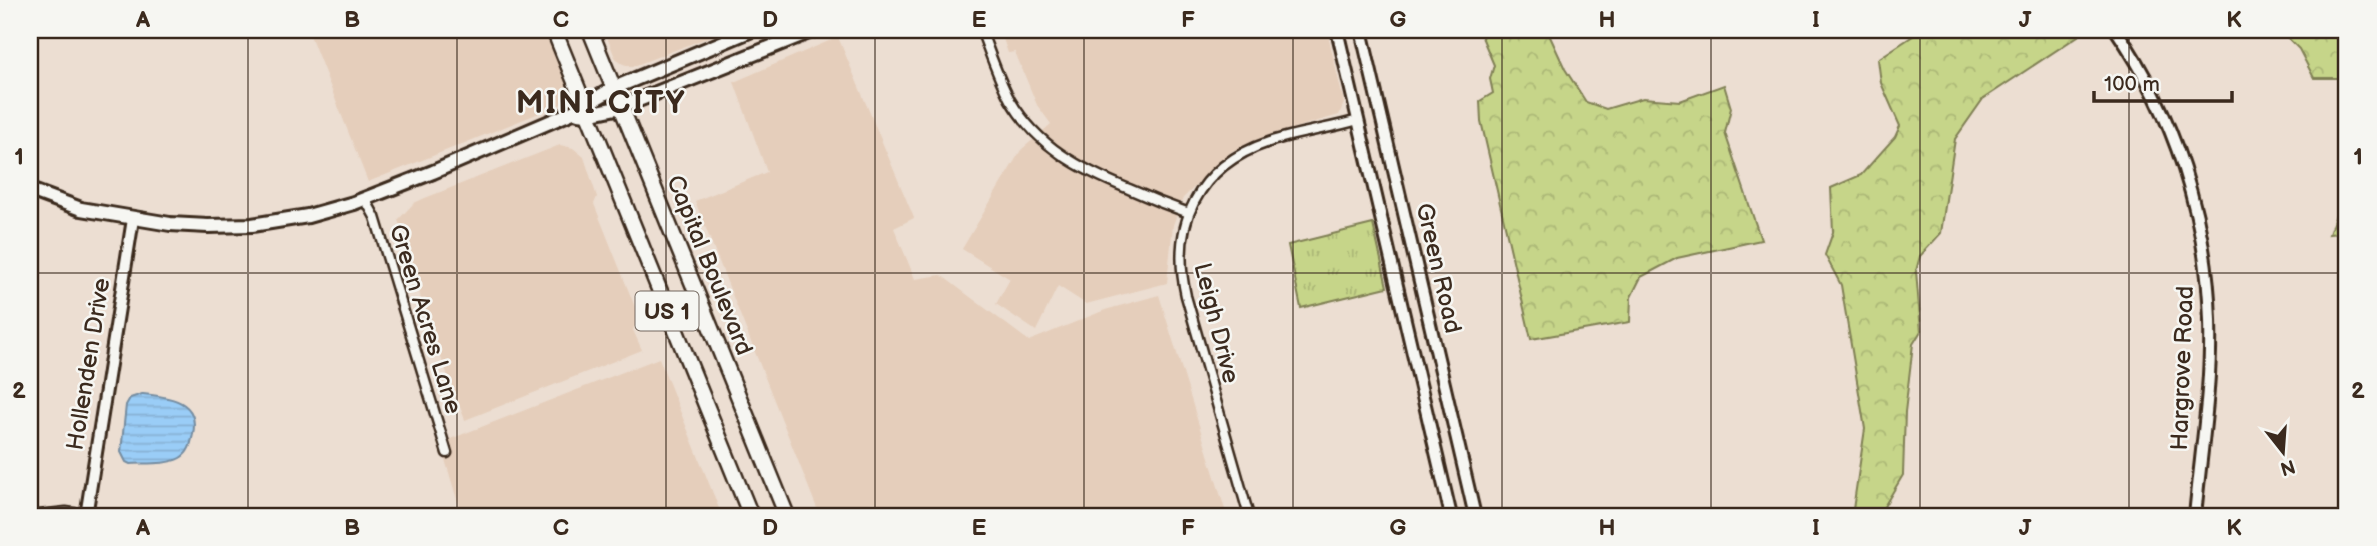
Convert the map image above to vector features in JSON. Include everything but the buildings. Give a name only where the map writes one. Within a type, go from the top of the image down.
[{"type":"highway","name":"US 1","points":[[554,30],[582,110],[751,516]]},
{"type":"highway","name":"Capital Boulevard","points":[[590,30],[787,516]]},
{"type":"main road","points":[[30,190],[82,209],[186,226],[252,225],[309,216],[365,199],[582,110],[614,88],[752,30]]},
{"type":"main road","points":[[582,110],[621,107],[814,30]]},
{"type":"street","points":[[981,30],[1010,99],[1047,146],[1095,175],[1189,213]]},
{"type":"street","name":"Green Road","points":[[1337,30],[1451,516]]},
{"type":"street","name":"Green Road","points":[[1361,30],[1475,516]]},
{"type":"street","name":"Hargrove Road","points":[[2116,30],[2150,85],[2180,155],[2200,237],[2210,321],[2195,516]]},
{"type":"street","points":[[30,107],[30,133]]},
{"type":"street","points":[[1358,120],[1381,113]]},
{"type":"street","name":"Leigh Drive","points":[[1249,516],[1183,285],[1180,249],[1189,213],[1200,191],[1212,176],[1234,158],[1269,142],[1358,120]]},
{"type":"street","name":"Green Acres Lane","points":[[365,199],[375,217],[447,453]]},
{"type":"street","name":"Hollenden Drive","points":[[86,515],[133,219]]},
{"type":"street","points":[[1410,341],[1433,336]]},
{"type":"street","points":[[1426,410],[1449,405]]},
{"type":"street","points":[[30,516],[66,512],[86,515]]},
{"type":"shaded area","points":[[308,30],[544,30],[569,96],[564,103],[368,182]]},
{"type":"shaded area","points":[[604,30],[727,30],[631,67],[615,57]]},
{"type":"shaded area","points":[[1000,30],[1327,30],[1344,103],[1339,115],[1277,133],[1232,151],[1183,198],[1173,225],[1167,283],[1086,304],[1058,286],[1036,331],[996,304],[1010,279],[962,249],[1021,150],[1051,124],[1037,105],[1015,52],[1008,53]]},
{"type":"shaded area","points":[[838,37],[914,218],[894,228],[915,279],[941,275],[1029,341],[1105,310],[1159,295],[1227,516],[881,516],[874,502],[835,516],[820,516],[695,201],[767,172],[734,82]]},
{"type":"shaded area","points":[[560,145],[573,148],[584,157],[597,197],[594,204],[639,317],[633,330],[642,350],[465,420],[423,311],[415,269],[398,220],[414,203]]},
{"type":"shaded area","points":[[659,358],[722,516],[462,516],[440,443]]},
{"type":"green space","points":[[1479,30],[1547,30],[1565,69],[1586,102],[1606,109],[1643,98],[1680,101],[1724,85],[1731,108],[1725,133],[1761,240],[1677,258],[1641,277],[1631,297],[1630,322],[1531,339],[1481,121],[1480,101],[1493,93],[1490,79],[1494,65]]},
{"type":"green space","points":[[1922,30],[2087,30],[1983,99],[1955,139],[1941,233],[1920,256],[1916,271],[1921,331],[1913,344],[1905,412],[1903,475],[1879,515],[1852,516],[1865,429],[1841,285],[1825,255],[1833,232],[1831,188],[1861,175],[1895,137],[1900,126],[1881,83],[1878,59]]},
{"type":"green space","points":[[2280,30],[2347,30],[2347,80],[2314,78],[2299,49]]},
{"type":"green space","points":[[2347,198],[2347,232],[2329,234],[2338,209]]},
{"type":"green space","points":[[1373,224],[1387,287],[1301,308],[1288,245]]},
{"type":"water","points":[[142,394],[180,402],[192,414],[193,434],[188,451],[180,458],[156,463],[126,462],[121,452],[126,405],[130,398]]},
{"type":"district","name":"MINI CITY","points":[[601,102]]}]
